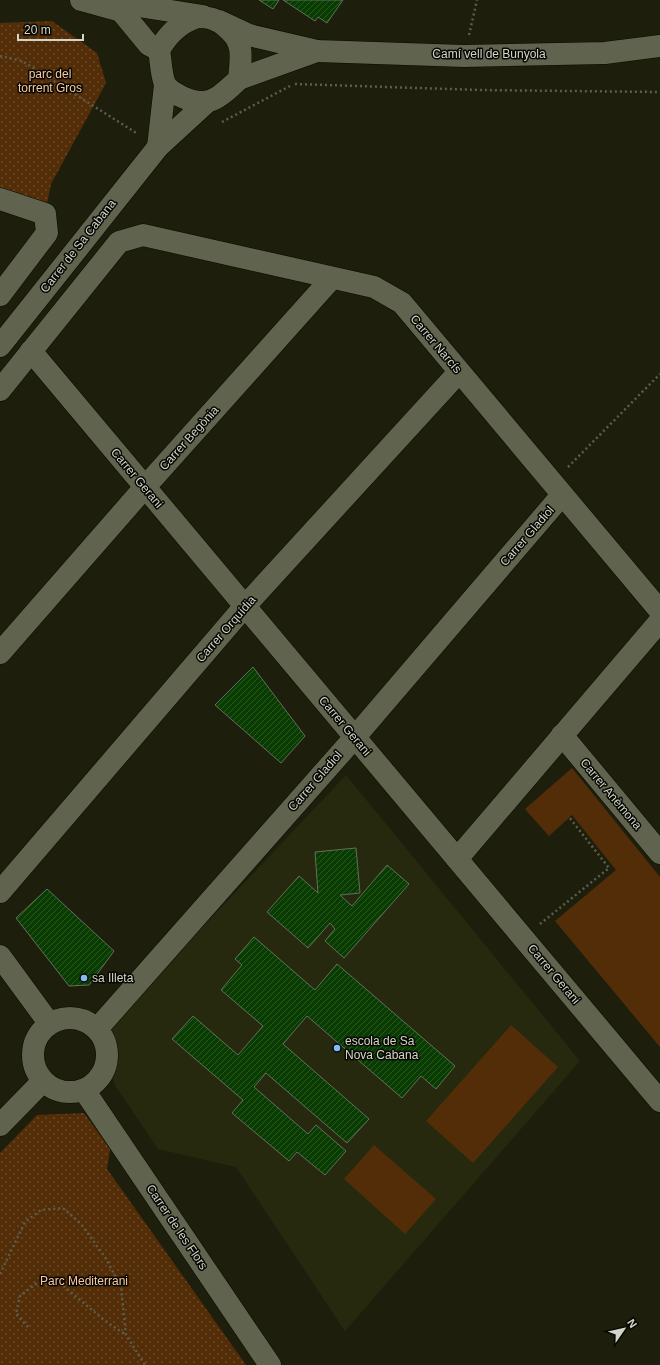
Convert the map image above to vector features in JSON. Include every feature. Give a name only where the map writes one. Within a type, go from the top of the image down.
[{"type":"street","name":"Camí vell de Bunyola","points":[[81,0],[121,11],[138,6],[214,19],[249,35],[317,51],[464,56],[605,53],[660,46]]},
{"type":"street","points":[[121,11],[149,45],[159,50]]},
{"type":"street","points":[[158,146],[165,85],[159,50],[167,36],[187,20],[197,17],[214,19],[235,35],[239,42],[239,79],[222,96],[207,102],[192,102],[173,92],[165,85]]},
{"type":"street","name":"Camí vell de Bunyola","points":[[239,79],[317,51]]},
{"type":"street","name":"Carrer de Sa Cabana","points":[[0,346],[158,146],[207,102]]},
{"type":"street","points":[[0,199],[45,214],[48,233],[0,295]]},
{"type":"street","name":"Carrer Narcís","points":[[31,351],[119,242],[143,235],[374,287],[402,303],[660,611]]},
{"type":"street","name":"Carrer Begònia","points":[[0,653],[145,487],[332,278]]},
{"type":"street","points":[[0,390],[31,351]]},
{"type":"street","name":"Carrer Gerani","points":[[31,351],[660,1101]]},
{"type":"street","name":"Carrer Orquídia","points":[[0,892],[245,606],[459,372]]},
{"type":"street","name":"Carrer Gladiol","points":[[97,1029],[355,737],[562,495]]},
{"type":"street","points":[[457,859],[660,621]]},
{"type":"street","name":"Carrer Anèmona","points":[[562,735],[660,853]]},
{"type":"street","points":[[0,956],[49,1023]]},
{"type":"street","points":[[61,1018],[74,1018],[86,1021],[97,1029],[106,1047],[107,1060],[103,1073],[95,1083],[84,1090],[66,1092],[53,1089],[43,1081],[35,1069],[32,1056],[34,1043],[40,1032],[49,1023],[61,1018]]},
{"type":"street","points":[[0,1125],[43,1081]]},
{"type":"street","name":"Carrer de les Flors","points":[[84,1090],[270,1365]]},
{"type":"path","points":[[464,56],[477,0]]},
{"type":"path","points":[[0,56],[22,61],[158,146]]},
{"type":"path","points":[[218,123],[294,84],[480,90],[660,92]]},
{"type":"path","points":[[562,495],[568,465],[660,374]]},
{"type":"path","points":[[523,938],[609,868],[569,818]]},
{"type":"path","points":[[0,1274],[25,1222],[41,1210],[63,1208],[81,1224],[105,1257],[121,1287],[126,1335]]},
{"type":"path","points":[[28,1327],[16,1314],[20,1296],[37,1283],[60,1283],[104,1320],[126,1335],[145,1365]]},
{"type":"shaded area","name":"escola de Sa Nova Cabana","points":[[346,775],[580,1061],[345,1331],[236,1167],[158,1149],[115,1085],[101,1035]]},
{"type":"green space","name":"parc del torrent Gros","points":[[52,21],[97,53],[106,83],[51,184],[45,214],[0,199],[0,23]]},
{"type":"green space","points":[[572,768],[660,877],[660,1047],[555,921],[616,870],[572,815],[549,836],[525,809]]},
{"type":"green space","points":[[511,1025],[558,1067],[473,1163],[426,1121]]},
{"type":"green space","name":"Parc Mediterrani","points":[[84,1113],[110,1149],[107,1169],[246,1365],[0,1365],[0,1153],[37,1115]]},
{"type":"green space","points":[[374,1145],[436,1199],[405,1234],[344,1179]]},
{"type":"building","points":[[259,0],[279,0],[273,9]]},
{"type":"building","points":[[283,0],[343,0],[327,23],[318,17],[315,21]]},
{"type":"building","points":[[253,667],[305,736],[281,763],[215,705]]},
{"type":"building","points":[[356,848],[360,893],[340,895],[352,906],[387,865],[409,884],[344,958],[325,941],[335,929],[330,923],[308,948],[267,912],[299,876],[318,893],[315,852]]},
{"type":"building","points":[[47,889],[114,951],[89,985],[69,986],[16,918]]},
{"type":"building","points":[[254,937],[315,990],[337,964],[455,1066],[436,1089],[421,1076],[402,1098],[307,1016],[283,1044],[369,1119],[347,1143],[266,1073],[254,1087],[308,1134],[316,1125],[346,1151],[325,1175],[297,1152],[289,1161],[232,1113],[243,1100],[172,1039],[193,1016],[238,1055],[263,1026],[221,990],[242,965],[235,959]]},
{"type":"place","name":"sa Illeta","points":[[84,978]]},
{"type":"place","name":"escola de Sa Nova Cabana","points":[[337,1048]]}]
